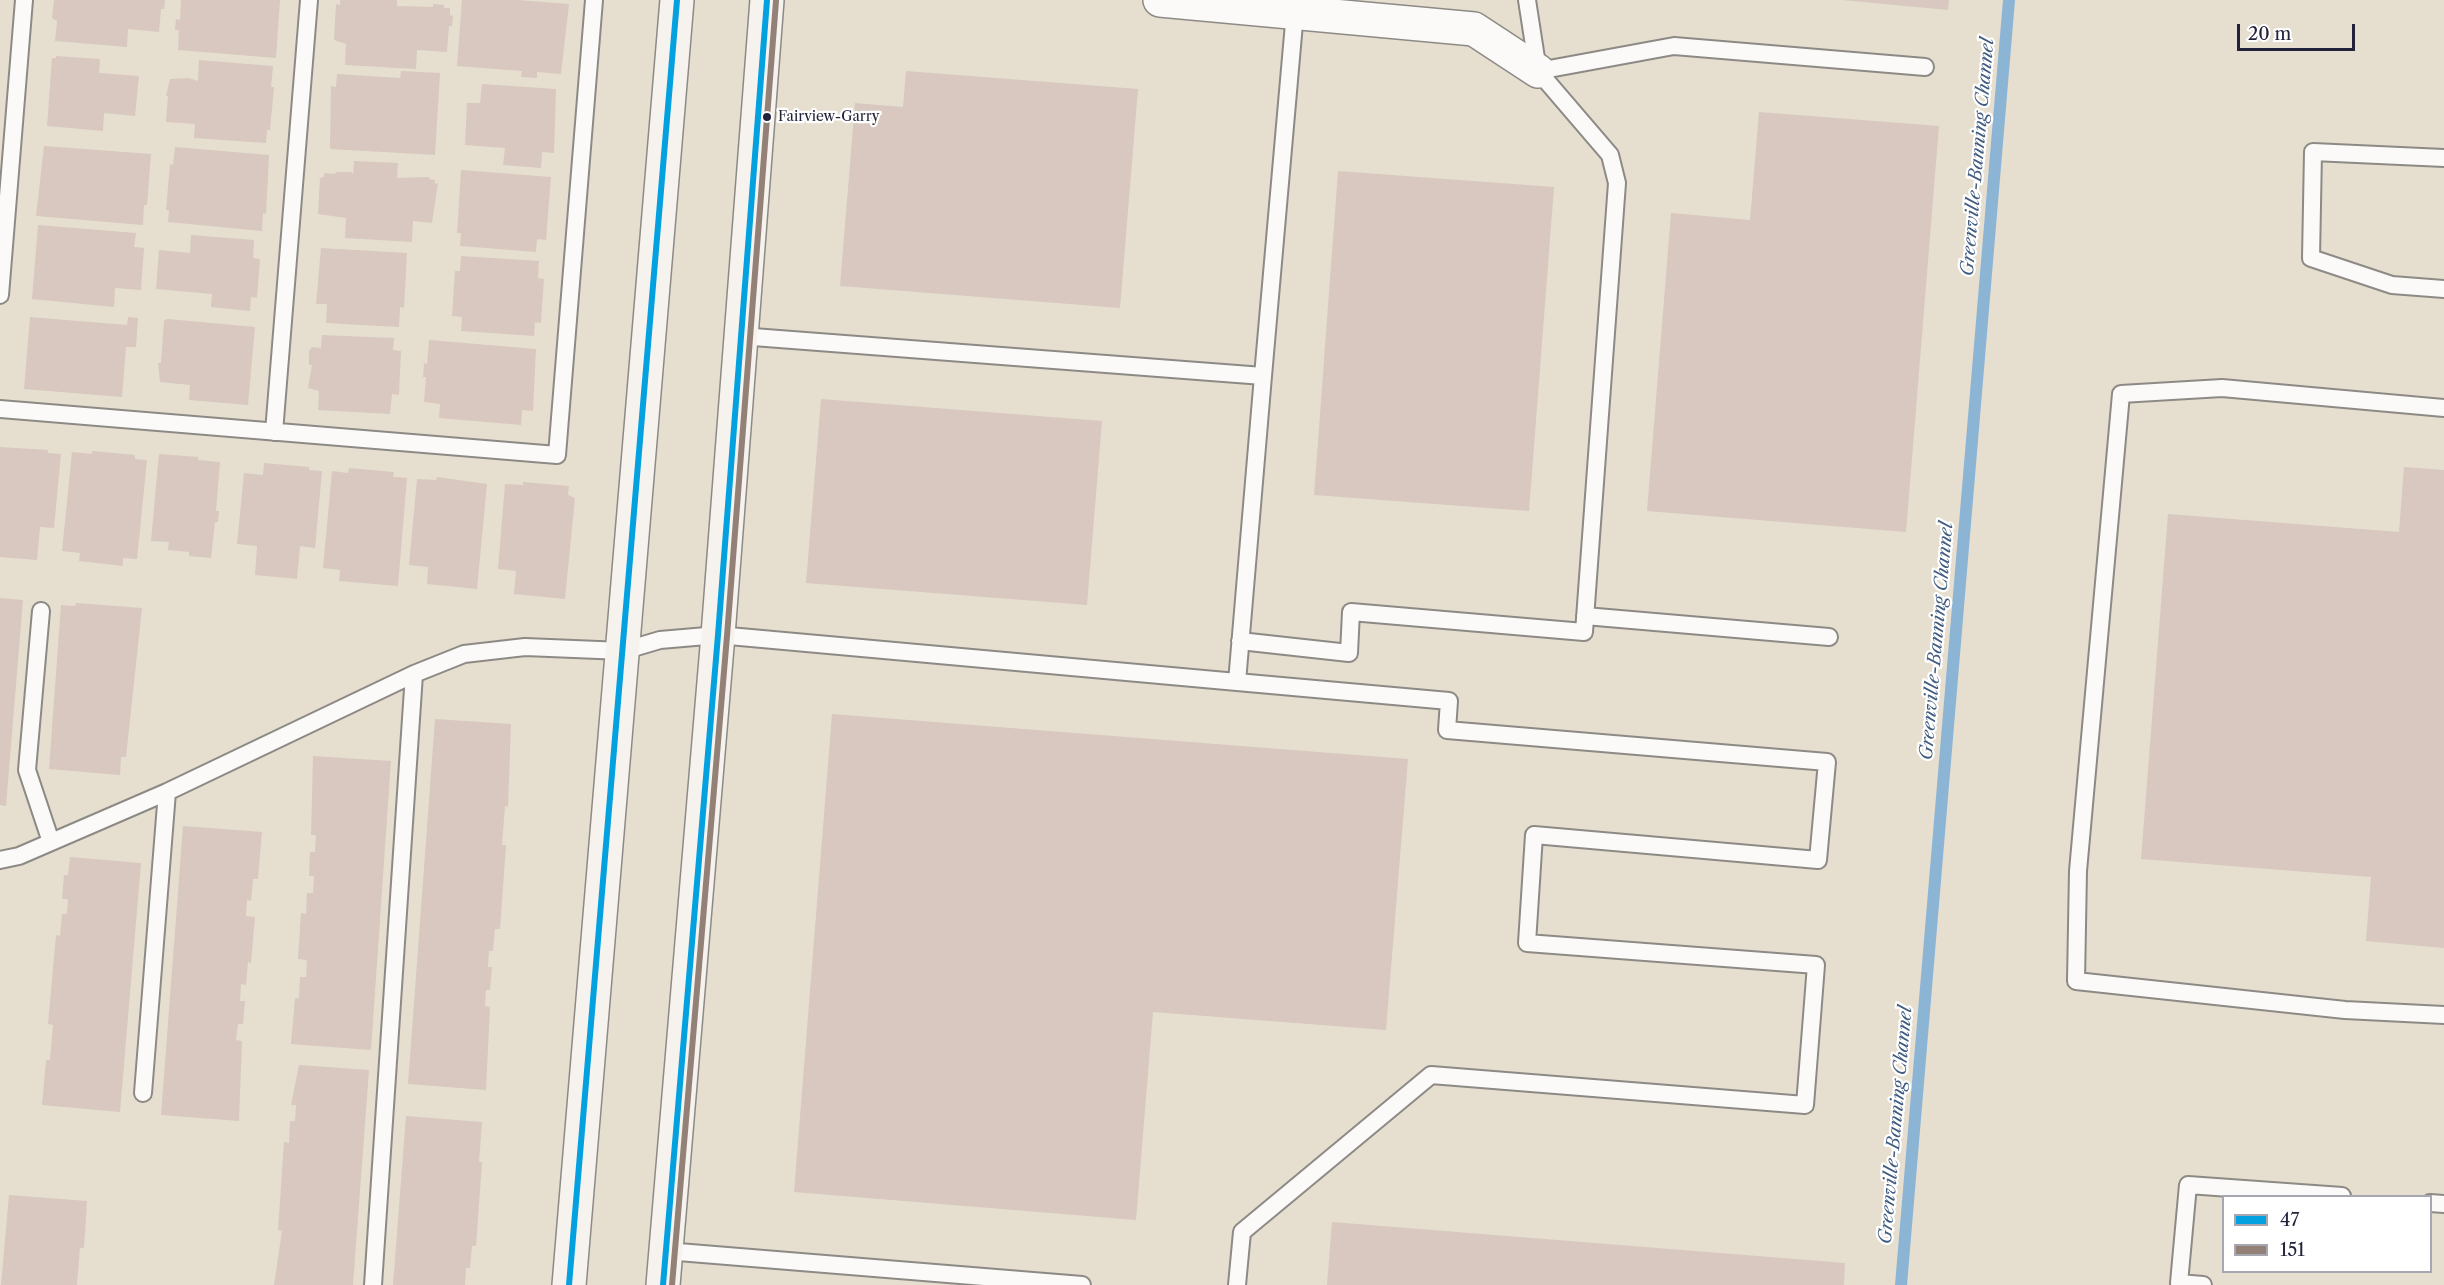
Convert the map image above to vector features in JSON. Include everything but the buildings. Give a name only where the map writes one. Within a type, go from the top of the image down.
[{"type":"main road","points":[[569,1285],[677,0]]},
{"type":"main road","points":[[663,1285],[718,635],[767,0]]},
{"type":"street","points":[[1160,0],[1241,4],[1295,12],[1474,29],[1538,70]]},
{"type":"lane","points":[[0,295],[24,0]]},
{"type":"lane","points":[[274,432],[309,0]]},
{"type":"lane","points":[[0,409],[557,455],[594,0]]},
{"type":"lane","points":[[1240,641],[1349,653],[1351,612],[1584,632],[1617,183],[1610,155],[1538,70],[1527,0]]},
{"type":"lane","points":[[1237,682],[1295,12]]},
{"type":"lane","points":[[1538,70],[1674,46],[1925,68]]},
{"type":"lane","points":[[2444,158],[2313,152],[2311,258],[2392,285],[2444,289]]},
{"type":"lane","points":[[740,336],[1263,376]]},
{"type":"lane","points":[[2444,408],[2222,388],[2121,394],[2078,871],[2076,981],[2345,1010],[2444,1015]]},
{"type":"lane","points":[[41,611],[27,770],[51,842]]},
{"type":"lane","points":[[1585,616],[1829,637]]},
{"type":"lane","points":[[0,860],[20,855],[167,792],[414,674],[464,654],[525,646],[623,651],[660,640],[718,635],[1449,701],[1447,730],[1827,762],[1818,860],[1534,835],[1527,943],[1816,965],[1805,1105],[1431,1075],[1242,1232],[1237,1285]]},
{"type":"lane","points":[[373,1285],[414,674]]},
{"type":"lane","points":[[143,1093],[167,792]]},
{"type":"lane","points":[[2203,1285],[2179,1283],[2188,1185],[2316,1195]]},
{"type":"lane","points":[[666,1251],[1082,1285]]},
{"type":"waterway","name":"Greenville-Banning Channel","points":[[1901,1285],[2009,0]]},
{"type":"transit line","name":"47","points":[[569,1285],[677,0]]},
{"type":"transit line","name":"47","points":[[663,1285],[718,635],[767,0]]},
{"type":"transit line","name":"151","points":[[672,1285],[727,636],[776,1]]},
{"type":"place","name":"Fairview-Garry","points":[[767,117]]}]
